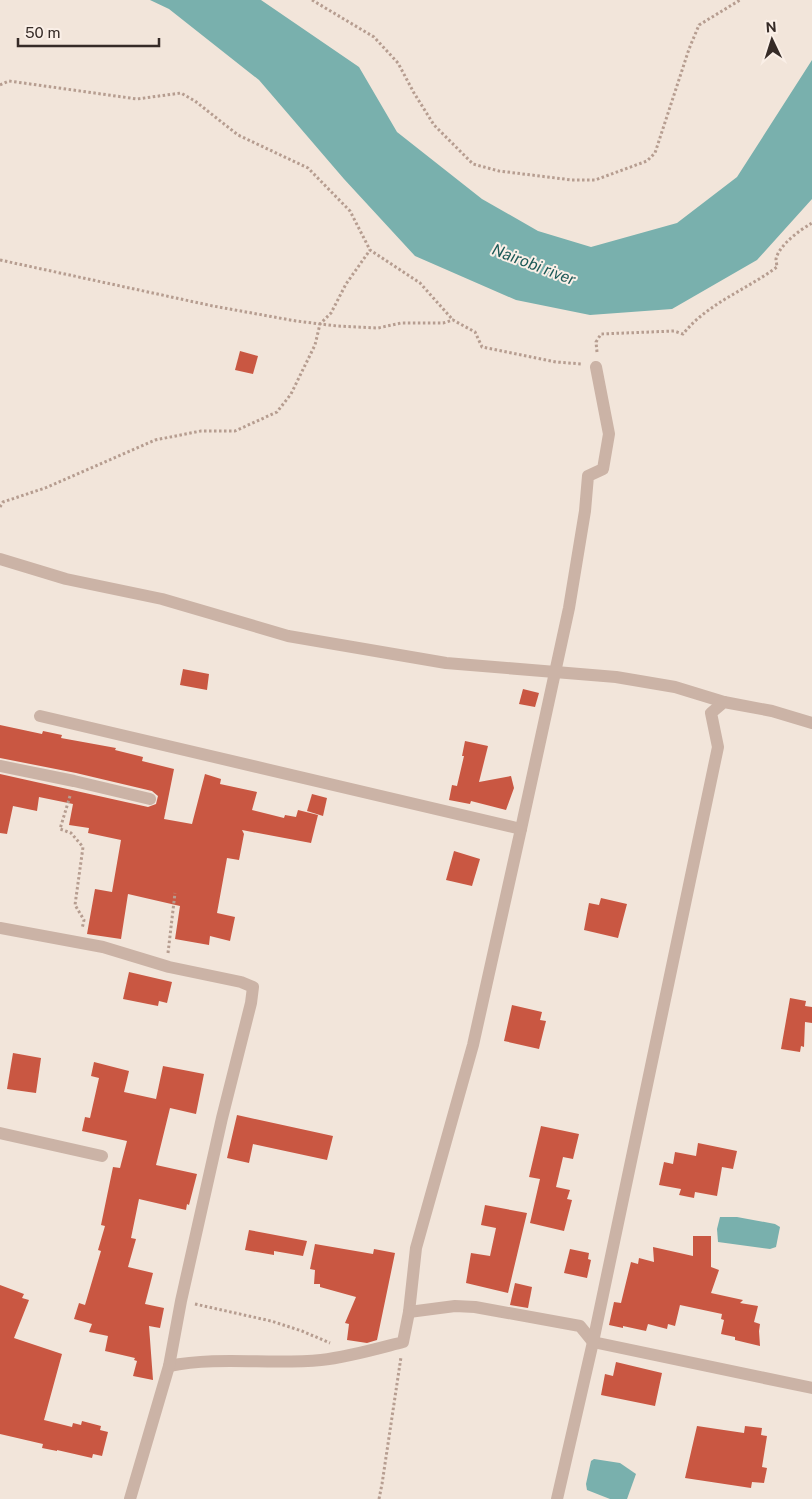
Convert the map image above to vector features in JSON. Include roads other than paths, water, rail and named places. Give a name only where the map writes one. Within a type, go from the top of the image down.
[{"type":"street","points":[[169,1366],[192,1361],[321,1360],[365,1352],[403,1342],[409,1312],[416,1248],[474,1045],[554,673],[570,608],[585,511],[588,476],[603,469],[609,434],[596,367]]},
{"type":"street","points":[[0,559],[66,579],[162,599],[288,636],[446,663],[616,677],[675,686],[724,702],[772,711],[812,723]]},
{"type":"street","points":[[557,1499],[593,1342],[718,747],[711,713],[724,702]]},
{"type":"street","points":[[40,716],[521,829]]},
{"type":"street","points":[[0,766],[150,799]]},
{"type":"street","points":[[0,928],[103,947],[165,966],[241,982],[254,987],[222,1118],[181,1301],[169,1366],[130,1499]]},
{"type":"street","points":[[0,1133],[102,1156]]},
{"type":"street","points":[[409,1312],[455,1306],[580,1326],[593,1342],[812,1388]]},
{"type":"water","name":"Nairobi river","points":[[150,0],[261,0],[359,67],[397,132],[482,199],[538,231],[591,247],[677,223],[737,177],[812,60],[812,199],[757,260],[672,309],[590,315],[516,300],[415,256],[344,179],[259,80],[169,9]]},
{"type":"water","points":[[720,1217],[737,1217],[775,1224],[780,1227],[776,1247],[770,1249],[718,1242],[717,1229]]},
{"type":"water","points":[[594,1459],[620,1463],[636,1474],[627,1499],[610,1499],[587,1490],[586,1484],[591,1461]]}]
